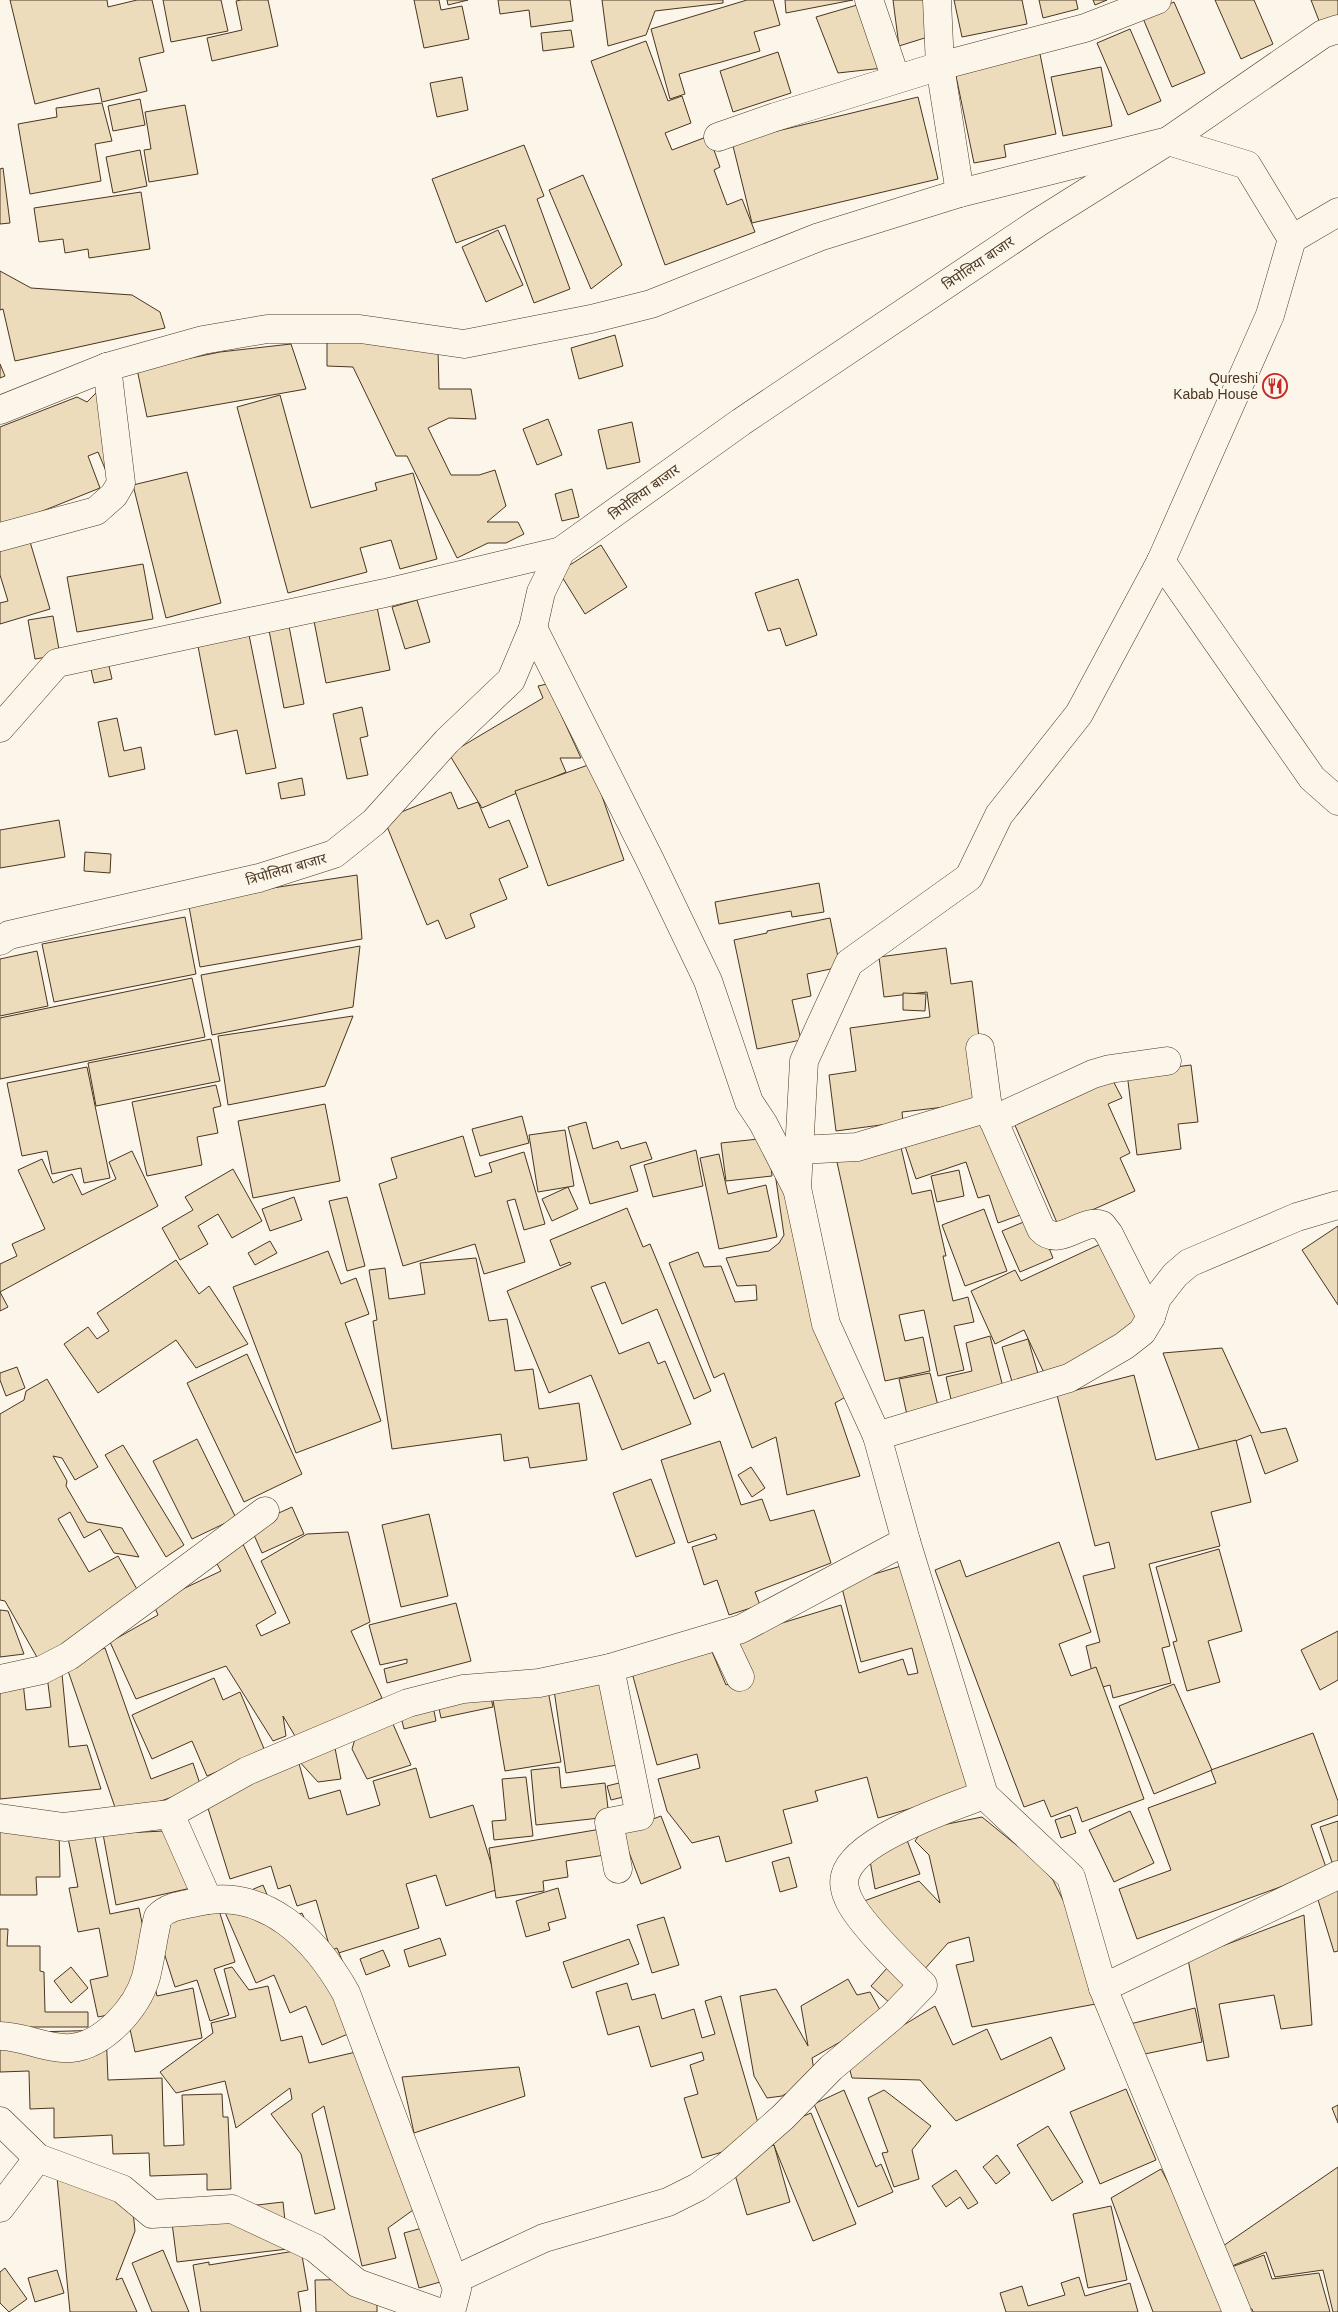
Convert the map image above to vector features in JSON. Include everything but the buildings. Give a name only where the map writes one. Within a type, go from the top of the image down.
[{"type":"street","points":[[869,0],[896,79]]},
{"type":"street","points":[[937,0],[940,66],[960,193]]},
{"type":"street","points":[[718,137],[896,79],[1085,28],[1157,0]]},
{"type":"street","name":"त्रिपोलिया बाजार","points":[[0,941],[9,936],[259,878],[334,854],[374,822],[447,741],[511,680],[533,628],[541,592],[561,551],[749,416],[1039,222],[1168,141],[1323,34],[1338,29]]},
{"type":"street","points":[[0,410],[107,367],[203,340],[267,329],[360,329],[464,344],[581,321],[651,304],[819,237],[960,193],[1168,141],[1248,165],[1292,239]]},
{"type":"street","points":[[1238,2312],[1103,1988],[1071,1877],[984,1796],[906,1541],[877,1436],[826,1324],[797,1188],[804,1061],[849,963],[969,877],[999,815],[1079,714],[1161,561],[1270,315],[1292,239],[1338,212]]},
{"type":"street","points":[[0,537],[96,511],[114,495],[121,483],[107,367]]},
{"type":"street","points":[[0,728],[57,663],[385,593],[561,551]]},
{"type":"street","points":[[1161,561],[1312,778],[1338,801]]},
{"type":"street","points":[[533,628],[650,858],[704,972],[749,1102],[763,1123],[797,1188]]},
{"type":"street","points":[[980,1048],[990,1114],[1042,1229],[1045,1233],[1054,1236],[1092,1224],[1102,1225],[1110,1234],[1151,1317]]},
{"type":"street","points":[[799,1150],[857,1147],[990,1114],[1110,1069],[1167,1060]]},
{"type":"street","points":[[877,1436],[1069,1378],[1124,1346],[1142,1332],[1151,1317],[1157,1298],[1175,1275],[1189,1263],[1298,1217],[1338,1205]]},
{"type":"street","points":[[0,1679],[42,1670],[69,1656],[265,1511]]},
{"type":"street","points":[[0,1818],[64,1827],[170,1814],[247,1771],[408,1703],[463,1689],[539,1683],[610,1668],[721,1637],[741,1629],[906,1541]]},
{"type":"street","points":[[721,1637],[740,1677]]},
{"type":"street","points":[[610,1668],[640,1816],[609,1822],[618,1870]]},
{"type":"street","points":[[454,2280],[544,2238],[668,2202],[698,2187],[726,2167],[783,2117],[831,2068],[893,2016],[923,1985],[855,1910],[845,1886],[844,1876],[849,1867],[856,1858],[894,1832],[925,1817],[984,1796]]},
{"type":"street","points":[[170,1814],[208,1900]]},
{"type":"street","points":[[1103,1988],[1338,1875]]},
{"type":"street","points":[[0,2036],[26,2039],[59,2048],[71,2048],[95,2041],[110,2029],[137,1997],[145,1979],[158,1917],[169,1909],[208,1900],[241,1901],[262,1907],[308,1938],[330,1965],[346,1993],[457,2289],[452,2312]]},
{"type":"street","points":[[0,2121],[38,2158],[122,2189],[152,2214],[232,2209],[315,2248],[357,2282],[438,2312]]},
{"type":"street","points":[[0,2208],[38,2158]]},
{"type":"place","name":"Qureshi Kabab House","points":[[1275,386]]}]
